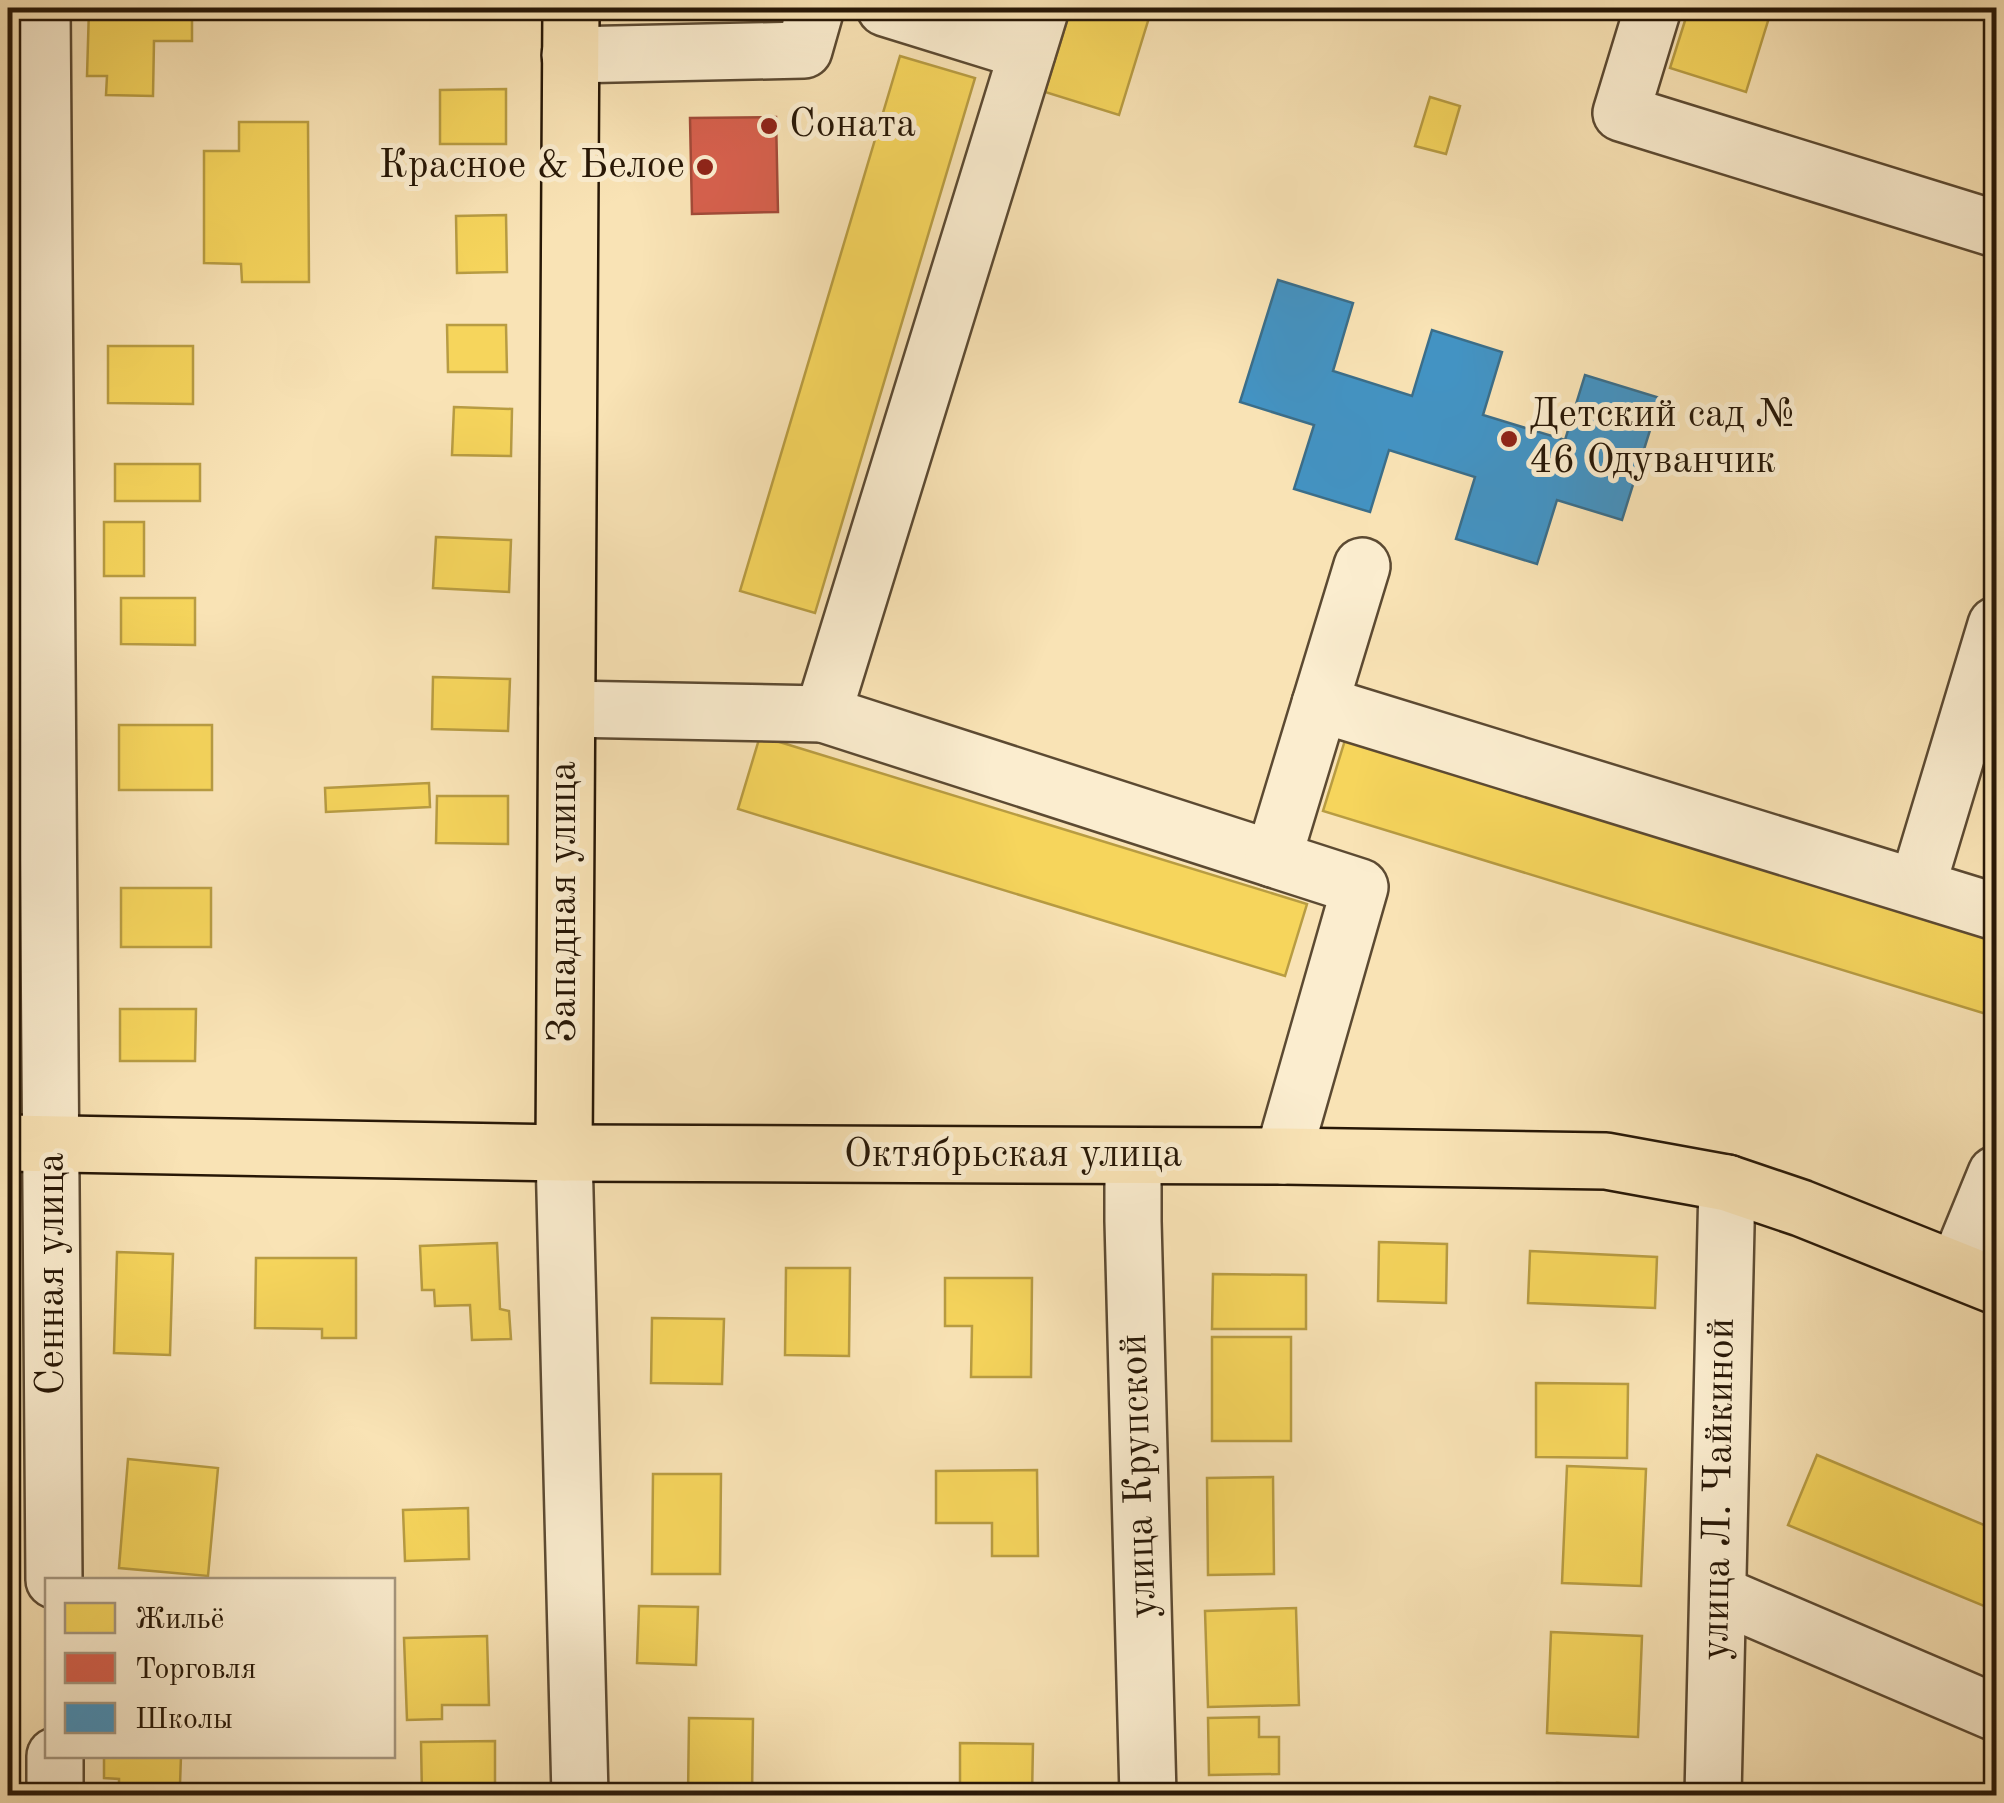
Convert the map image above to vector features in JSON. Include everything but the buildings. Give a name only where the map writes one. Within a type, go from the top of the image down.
[{"type":"main road","name":"Западная улица","points":[[564,1153],[571,31]]},
{"type":"main road","name":"Октябрьская улица","points":[[30,1144],[564,1153],[1606,1161],[1726,1184],[1801,1208],[1977,1277]]},
{"type":"street","name":"Сенная улица","points":[[42,8],[30,1144],[54,1578]]},
{"type":"street","points":[[571,31],[804,50],[816,8]]},
{"type":"street","points":[[823,714],[1034,30],[885,8]]},
{"type":"street","points":[[1653,8],[1621,113],[1996,229]]},
{"type":"street","points":[[1273,858],[1362,566]]},
{"type":"street","points":[[1917,887],[1996,625]]},
{"type":"street","points":[[1320,704],[1996,912]]},
{"type":"street","points":[[567,709],[823,714],[1360,887],[1283,1156]]},
{"type":"street","name":"Западная улица","points":[[564,1153],[580,1796]]},
{"type":"street","name":"улица Крупской","points":[[1133,1157],[1148,1796]]},
{"type":"street","points":[[1977,1277],[1996,1174]]},
{"type":"street","name":"улица Л. Чайкиной","points":[[1713,1796],[1726,1184]]},
{"type":"street","points":[[1718,1594],[1996,1713]]},
{"type":"street","points":[[55,1758],[55,1796]]},
{"type":"place","name":"Соната","points":[[769,126]]},
{"type":"place","name":"Красное & Белое","points":[[705,167]]},
{"type":"place","name":"Детский сад № 46 Одуванчик","points":[[1509,439]]}]
